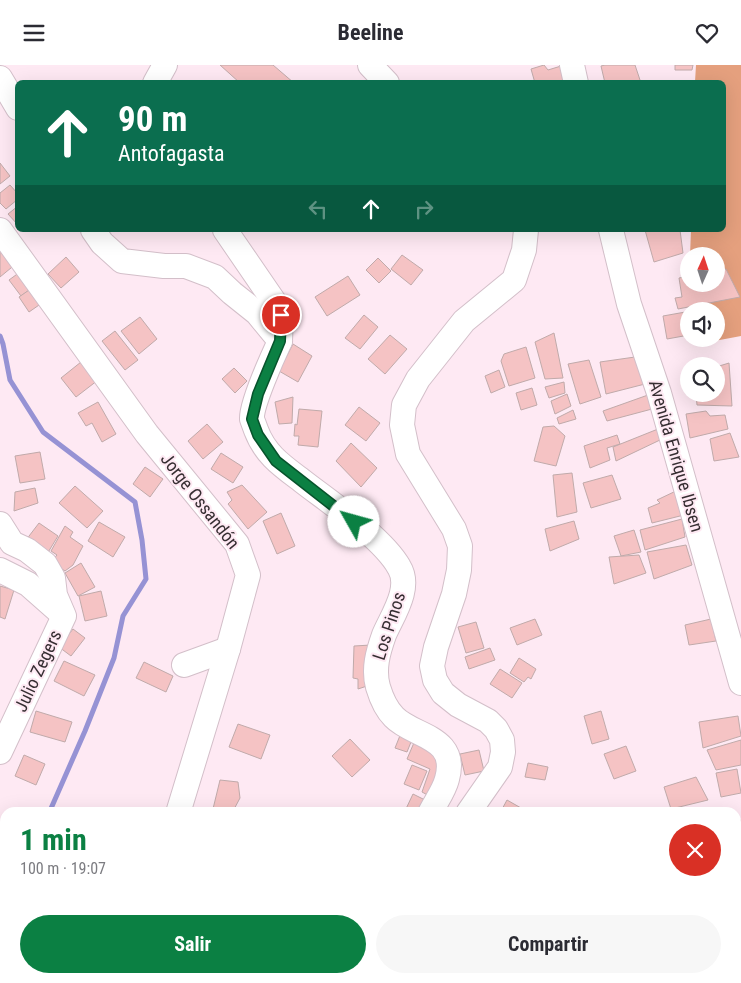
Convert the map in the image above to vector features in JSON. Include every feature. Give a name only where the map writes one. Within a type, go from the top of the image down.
[{"type":"street","points":[[156,80],[164,65]]},
{"type":"street","points":[[370,65],[384,80]]},
{"type":"street","points":[[572,65],[575,80]]},
{"type":"street","points":[[0,79],[15,103]]},
{"type":"street","name":"Jorge Ossandón","points":[[0,230],[147,434],[237,544],[248,575],[228,649],[180,807]]},
{"type":"street","points":[[94,232],[102,243],[122,261],[164,266],[186,266],[215,277],[258,313],[280,341]]},
{"type":"street","points":[[227,232],[281,315],[280,341]]},
{"type":"street","points":[[472,807],[500,767],[503,752],[502,740],[496,729],[488,721],[458,705],[443,693],[435,680],[432,666],[436,647],[454,594],[459,570],[460,546],[454,529],[408,454],[402,425],[404,405],[418,379],[464,321],[514,280],[524,250],[526,232]]},
{"type":"street","name":"Avenida Enrique Ibsen","points":[[611,232],[628,304],[659,393],[741,683]]},
{"type":"street","name":"Los Pinos","points":[[280,341],[258,394],[252,419],[258,435],[276,461],[388,551],[401,569],[403,589],[381,646],[376,665],[378,685],[384,702],[394,717],[415,731],[432,738],[444,749],[448,762],[448,778],[433,807]]},
{"type":"street","name":"Julio Zegers","points":[[0,524],[12,543],[27,550],[45,564],[53,578],[54,595],[64,616],[0,752]]},
{"type":"street","points":[[0,570],[28,584],[64,616]]},
{"type":"street","points":[[184,665],[228,649]]},
{"type":"shaded area","points":[[696,65],[741,65],[741,336],[725,339],[725,302],[699,302],[696,293],[725,293],[725,247],[690,247],[691,232],[726,232],[726,80],[695,80]]},
{"type":"building","points":[[220,65],[273,65],[290,80],[237,80]]},
{"type":"building","points":[[544,65],[548,70],[561,66],[564,80],[534,80],[531,69]]},
{"type":"building","points":[[635,65],[640,80],[604,80],[601,66]]},
{"type":"building","points":[[675,65],[693,65],[692,70],[675,70]]},
{"type":"building","points":[[0,163],[10,176],[0,184]]},
{"type":"building","points":[[10,185],[15,191],[15,202],[6,209],[0,203],[0,193]]},
{"type":"building","points":[[15,208],[15,222],[8,214]]},
{"type":"building","points":[[646,232],[680,232],[682,247],[680,247],[680,254],[654,262]]},
{"type":"building","points":[[0,243],[17,263],[0,277]]},
{"type":"building","points":[[402,255],[423,270],[411,285],[391,269]]},
{"type":"building","points":[[66,257],[79,272],[61,288],[48,274]]},
{"type":"building","points":[[378,258],[391,271],[379,283],[366,270]]},
{"type":"building","points":[[725,269],[740,297],[714,302],[680,302],[680,309],[678,309],[675,298],[682,297],[681,293],[725,293]]},
{"type":"building","points":[[20,272],[32,288],[21,296],[9,280]]},
{"type":"building","points":[[348,276],[360,295],[327,316],[315,297]]},
{"type":"building","points":[[32,288],[42,303],[29,312],[19,297]]},
{"type":"building","points":[[680,313],[680,337],[667,339],[663,316]]},
{"type":"building","points":[[364,315],[378,327],[360,349],[345,338]]},
{"type":"building","points":[[140,317],[157,339],[139,354],[121,331]]},
{"type":"building","points":[[115,331],[138,360],[125,370],[102,341]]},
{"type":"building","points":[[554,333],[563,378],[545,379],[535,342]]},
{"type":"building","points":[[390,335],[407,349],[385,374],[368,359]]},
{"type":"building","points":[[293,344],[312,356],[298,382],[279,371]]},
{"type":"building","points":[[526,347],[535,378],[509,386],[501,361],[504,354]]},
{"type":"building","points":[[635,357],[645,384],[606,394],[600,362]]},
{"type":"building","points":[[86,358],[102,377],[76,397],[61,378]]},
{"type":"building","points":[[589,360],[601,397],[580,404],[568,364]]},
{"type":"building","points":[[729,363],[732,406],[697,405],[697,402],[725,402],[725,364]]},
{"type":"building","points":[[234,368],[247,381],[235,393],[222,379]]},
{"type":"building","points":[[499,370],[505,387],[491,393],[485,376]]},
{"type":"building","points":[[564,382],[565,393],[549,398],[545,387]]},
{"type":"building","points":[[532,388],[537,405],[521,410],[516,393]]},
{"type":"building","points":[[567,394],[571,406],[555,414],[551,401]]},
{"type":"building","points":[[648,395],[652,409],[607,421],[603,411]]},
{"type":"building","points":[[293,397],[292,423],[279,424],[275,402]]},
{"type":"building","points":[[98,402],[116,434],[102,442],[92,423],[86,426],[78,413]]},
{"type":"building","points":[[359,407],[380,423],[366,441],[345,425]]},
{"type":"building","points":[[299,409],[322,411],[318,447],[298,445],[299,436],[294,436]]},
{"type":"building","points":[[573,410],[576,419],[559,424],[557,418]]},
{"type":"building","points":[[706,411],[710,416],[725,415],[728,429],[690,438],[686,414]]},
{"type":"building","points":[[207,424],[223,442],[203,459],[188,441]]},
{"type":"building","points":[[554,426],[565,436],[556,466],[534,461],[543,427]]},
{"type":"building","points":[[658,429],[660,440],[616,461],[613,447]]},
{"type":"building","points":[[730,433],[739,457],[714,461],[710,439]]},
{"type":"building","points":[[617,435],[620,444],[607,448],[610,460],[590,468],[584,446]]},
{"type":"building","points":[[351,443],[377,468],[361,487],[336,461]]},
{"type":"building","points":[[40,452],[45,479],[20,483],[15,456]]},
{"type":"building","points":[[221,453],[243,467],[233,483],[211,469]]},
{"type":"building","points":[[145,467],[163,479],[150,497],[133,484]]},
{"type":"building","points":[[572,473],[577,512],[557,517],[553,475]]},
{"type":"building","points":[[612,475],[621,499],[591,508],[583,483]]},
{"type":"building","points":[[242,485],[267,512],[248,529],[228,504],[232,500],[227,492]]},
{"type":"building","points":[[75,486],[103,511],[87,528],[59,503]]},
{"type":"building","points":[[35,488],[38,503],[14,511],[15,492]]},
{"type":"building","points":[[678,490],[684,515],[652,523],[648,508],[660,503],[657,500]]},
{"type":"building","points":[[281,513],[295,546],[277,554],[263,521]]},
{"type":"building","points":[[682,519],[685,537],[645,550],[640,530]]},
{"type":"building","points":[[574,521],[579,539],[550,551],[545,529]]},
{"type":"building","points":[[99,522],[125,537],[113,557],[88,541]]},
{"type":"building","points":[[39,523],[58,536],[47,554],[26,540]]},
{"type":"building","points":[[65,526],[73,532],[70,537],[83,546],[73,565],[65,571],[51,562],[57,555],[51,551]]},
{"type":"building","points":[[634,530],[641,552],[621,556],[614,536]]},
{"type":"building","points":[[686,545],[692,565],[654,579],[647,552]]},
{"type":"building","points":[[639,555],[646,573],[614,584],[609,557]]},
{"type":"building","points":[[81,563],[95,587],[78,596],[65,573]]},
{"type":"building","points":[[0,586],[14,590],[5,619],[0,617]]},
{"type":"building","points":[[101,591],[107,616],[85,621],[79,596]]},
{"type":"building","points":[[535,619],[542,635],[517,645],[510,628]]},
{"type":"building","points":[[711,619],[716,641],[689,645],[685,625]]},
{"type":"building","points":[[476,622],[484,648],[466,653],[458,627]]},
{"type":"building","points":[[73,629],[85,638],[71,656],[59,647]]},
{"type":"building","points":[[371,645],[373,684],[358,689],[358,679],[353,678],[354,646]]},
{"type":"building","points":[[490,648],[495,660],[469,669],[465,657]]},
{"type":"building","points":[[519,658],[536,669],[531,679],[528,677],[524,682],[510,673]]},
{"type":"building","points":[[64,661],[95,675],[84,696],[54,681]]},
{"type":"building","points":[[144,662],[173,676],[166,692],[136,678]]},
{"type":"building","points":[[500,669],[522,683],[512,698],[490,684]]},
{"type":"building","points":[[36,711],[72,722],[65,742],[30,732]]},
{"type":"building","points":[[601,711],[609,739],[592,744],[584,716]]},
{"type":"building","points":[[738,716],[741,736],[703,748],[699,722]]},
{"type":"building","points":[[238,724],[270,735],[261,759],[229,747]]},
{"type":"building","points":[[401,733],[413,737],[407,752],[395,748]]},
{"type":"building","points":[[416,738],[445,763],[433,798],[422,792],[430,769],[407,759]]},
{"type":"building","points":[[350,739],[370,760],[352,777],[332,756]]},
{"type":"building","points":[[741,740],[741,765],[716,770],[707,750]]},
{"type":"building","points":[[626,746],[636,771],[614,779],[604,754]]},
{"type":"building","points":[[479,750],[484,771],[465,775],[460,754]]},
{"type":"building","points":[[24,755],[45,764],[36,785],[15,776]]},
{"type":"building","points":[[528,763],[548,767],[545,780],[525,777]]},
{"type":"building","points":[[412,765],[427,771],[419,790],[404,784]]},
{"type":"building","points":[[737,769],[741,793],[721,797],[716,773]]},
{"type":"building","points":[[696,777],[708,800],[679,807],[670,807],[664,787]]},
{"type":"building","points":[[220,780],[238,782],[240,798],[235,807],[213,807]]},
{"type":"building","points":[[413,794],[429,802],[427,807],[407,807]]},
{"type":"building","points":[[507,800],[519,807],[503,807]]},
{"type":"waterway","points":[[0,336],[10,380],[43,432],[135,502],[142,540],[146,579],[123,616],[114,658],[52,807]]},
{"type":"route","points":[[281,315],[280,341],[258,394],[252,419],[258,435],[276,461],[354,522]]}]
